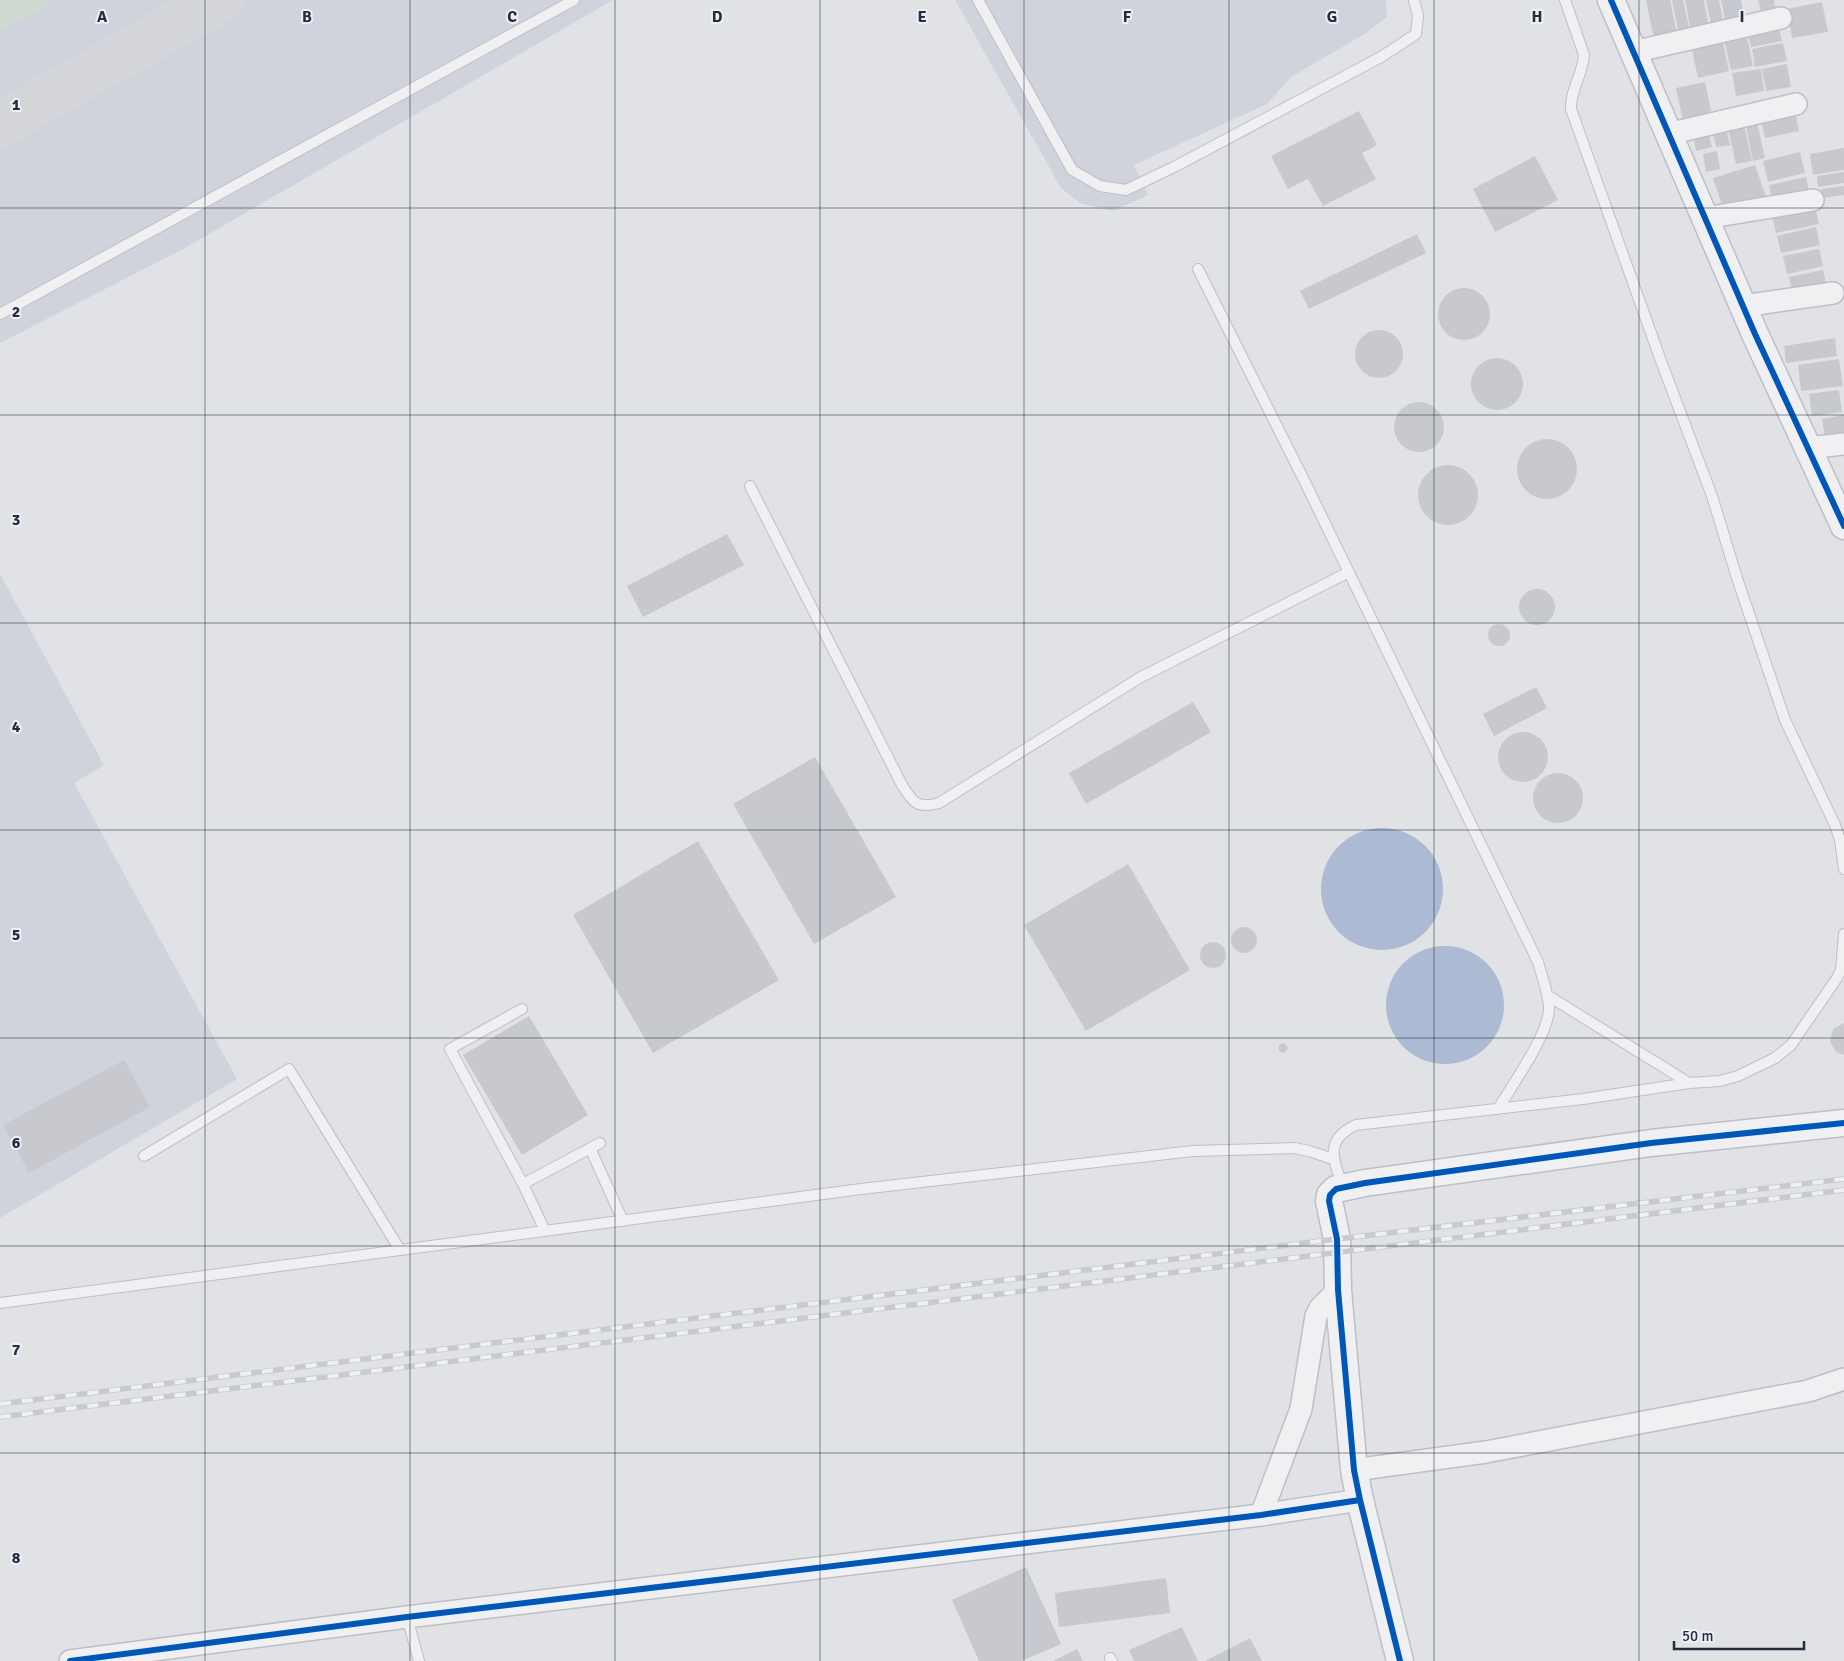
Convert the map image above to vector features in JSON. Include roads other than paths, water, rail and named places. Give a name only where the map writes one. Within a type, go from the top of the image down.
[{"type":"street","points":[[1611,0],[1743,306],[1844,526]]},
{"type":"street","points":[[1633,52],[1781,18]]},
{"type":"street","points":[[1668,134],[1796,104]]},
{"type":"street","points":[[1705,218],[1813,200]]},
{"type":"street","points":[[1743,306],[1833,293]]},
{"type":"street","points":[[1808,448],[1844,444]]},
{"type":"street","points":[[1400,1661],[1354,1470],[1338,1290],[1337,1239],[1329,1201],[1330,1195],[1336,1189],[1365,1183],[1651,1143],[1844,1123]]},
{"type":"street","points":[[1261,1515],[1302,1410],[1316,1316],[1320,1308],[1338,1290]]},
{"type":"street","points":[[1354,1470],[1505,1448],[1808,1391],[1844,1379]]},
{"type":"street","points":[[70,1661],[406,1617],[1261,1515],[1360,1500]]},
{"type":"lane","points":[[0,314],[574,0]]},
{"type":"lane","points":[[978,0],[1072,170],[1100,186],[1126,190],[1176,166],[1381,58],[1416,34],[1418,16],[1414,0]]},
{"type":"lane","points":[[1565,0],[1584,55],[1584,64],[1570,100],[1574,120],[1712,496],[1737,578],[1786,720],[1835,825],[1840,840],[1844,869]]},
{"type":"lane","points":[[1198,269],[1349,572],[1533,950],[1547,995],[1549,1008],[1544,1029],[1498,1109]]},
{"type":"lane","points":[[750,486],[902,785],[912,800],[927,806],[939,803],[1141,678],[1349,572]]},
{"type":"lane","points":[[1343,1187],[1333,1159],[1333,1149],[1336,1142],[1347,1129],[1356,1125],[1583,1099],[1729,1079],[1768,1062],[1783,1052],[1812,1016],[1837,978],[1841,970],[1844,934]]},
{"type":"lane","points":[[1547,995],[1689,1083]]},
{"type":"lane","points":[[522,1009],[450,1048],[523,1184],[545,1231]]},
{"type":"lane","points":[[144,1156],[289,1069],[400,1250]]},
{"type":"lane","points":[[523,1184],[600,1143]]},
{"type":"lane","points":[[590,1148],[623,1220]]},
{"type":"lane","points":[[0,1303],[861,1189],[1193,1151],[1295,1148],[1333,1159]]},
{"type":"lane","points":[[406,1617],[420,1661]]},
{"type":"water","points":[[1382,828],[1394,829],[1405,833],[1416,838],[1425,846],[1433,855],[1438,866],[1442,877],[1442,901],[1438,912],[1433,923],[1425,932],[1416,940],[1405,945],[1394,949],[1382,950],[1370,949],[1359,945],[1348,940],[1339,932],[1331,923],[1326,912],[1322,901],[1321,889],[1322,877],[1326,866],[1331,855],[1339,846],[1348,838],[1359,833],[1370,829]]},
{"type":"water","points":[[1445,946],[1468,950],[1487,963],[1500,982],[1504,1005],[1500,1028],[1487,1047],[1468,1060],[1445,1064],[1422,1060],[1403,1047],[1390,1028],[1386,1005],[1390,982],[1403,963],[1422,950]]},
{"type":"railway","points":[[0,1404],[1337,1239],[1844,1179]]},
{"type":"railway","points":[[0,1417],[1844,1190]]}]
